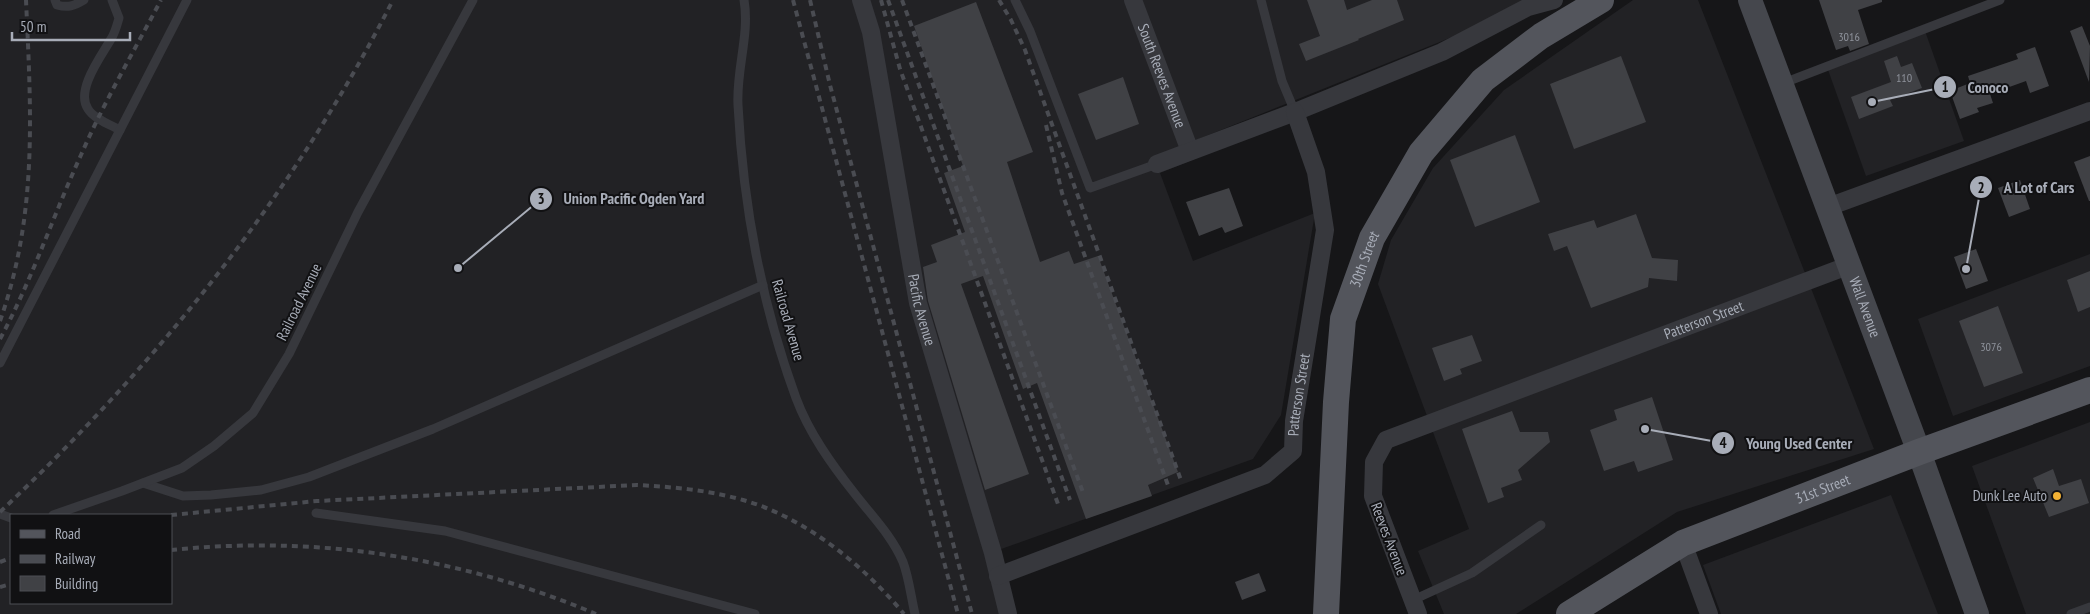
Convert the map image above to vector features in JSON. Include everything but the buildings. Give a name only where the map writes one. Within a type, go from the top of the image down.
[{"type":"main road","name":"30th Street","points":[[1326,610],[1336,402],[1343,319],[1372,238],[1420,153],[1483,80],[1542,36],[1601,0]]},
{"type":"main road","name":"Wall Avenue","points":[[1750,0],[1850,265],[1977,614]]},
{"type":"main road","name":"31st Street","points":[[1569,614],[1683,543],[1919,452],[2090,390]]},
{"type":"street","name":"Pacific Avenue","points":[[861,0],[871,32],[918,303],[1008,614]]},
{"type":"street","name":"South Reeves Avenue","points":[[1133,0],[1190,151]]},
{"type":"street","points":[[1157,164],[1295,112],[1442,52],[1528,6],[1554,0]]},
{"type":"street","points":[[1828,207],[2090,111]]},
{"type":"street","name":"Patterson Street","points":[[998,576],[1265,475],[1293,451],[1294,422],[1324,230],[1316,172],[1295,112]]},
{"type":"street","name":"Patterson Street","points":[[1374,462],[1386,440],[1408,430],[1850,265]]},
{"type":"street","name":"Reeves Avenue","points":[[1374,462],[1373,496],[1415,607]]},
{"type":"street","points":[[1683,543],[1709,614]]},
{"type":"lane","points":[[55,0],[57,5],[66,8],[75,6],[84,0]]},
{"type":"lane","points":[[112,0],[119,18],[112,38],[94,66],[85,99],[86,108],[90,112],[120,130]]},
{"type":"lane","points":[[0,363],[187,0]]},
{"type":"lane","name":"Railroad Avenue","points":[[56,514],[182,468],[214,446],[253,412],[289,354],[358,212],[473,0]]},
{"type":"lane","name":"Railroad Avenue","points":[[744,0],[746,15],[737,103],[743,170],[763,285],[797,399],[821,448],[856,496],[881,524],[903,563],[915,614]]},
{"type":"lane","points":[[1015,0],[1030,31],[1090,188],[1157,164]]},
{"type":"lane","points":[[1261,0],[1282,81],[1295,112]]},
{"type":"lane","points":[[1781,84],[2000,0]]},
{"type":"lane","points":[[143,483],[183,496],[211,495],[261,490],[309,477],[433,429],[763,285]]},
{"type":"lane","points":[[316,513],[445,531],[755,614]]},
{"type":"lane","points":[[1415,607],[1472,574],[1542,525]]},
{"type":"lane","points":[[2071,614],[2090,607]]},
{"type":"shaded area","points":[[0,0],[1544,0],[1196,140],[1202,156],[1160,173],[1193,261],[1315,213],[1281,415],[1253,459],[990,553],[1006,614],[0,614]]},
{"type":"shaded area","points":[[1633,0],[1698,0],[1874,449],[1677,512],[1516,614],[1444,614],[1418,551],[1469,529],[1378,284],[1391,240],[1433,168],[1504,90]]},
{"type":"shaded area","points":[[1925,31],[1964,141],[1866,176],[1827,67]]},
{"type":"shaded area","points":[[2090,254],[2090,366],[1953,416],[1918,319]]},
{"type":"shaded area","points":[[2090,422],[2090,614],[2026,614],[1972,466]]},
{"type":"shaded area","points":[[1891,495],[1938,614],[1721,614],[1703,565]]},
{"type":"railway","points":[[0,321],[21,241],[26,202],[30,122],[26,0]]},
{"type":"railway","points":[[0,339],[12,317],[90,135],[161,0]]},
{"type":"railway","points":[[0,512],[114,397],[218,273],[267,208],[312,141],[354,72],[393,0]]},
{"type":"railway","points":[[793,0],[958,614]]},
{"type":"railway","points":[[810,0],[830,85],[972,614]]},
{"type":"railway","points":[[881,0],[900,69],[1058,504]]},
{"type":"railway","points":[[888,0],[1070,500]]},
{"type":"railway","points":[[902,0],[1084,495]]},
{"type":"railway","points":[[999,0],[1025,50],[1182,483]]},
{"type":"railway","points":[[1046,125],[1062,193],[1169,488]]},
{"type":"railway","points":[[172,515],[317,501],[637,485],[690,490],[743,500],[766,508],[811,531],[852,561],[904,614]]},
{"type":"railway","points":[[172,550],[226,546],[280,546],[388,555],[441,565],[493,578],[545,594],[596,614]]},
{"type":"railway","points":[[0,562],[10,558]]},
{"type":"railway","points":[[0,587],[10,584]]},
{"type":"place","name":"Conoco","points":[[1872,102]]},
{"type":"place","name":"Union Pacific Ogden Yard","points":[[458,268]]},
{"type":"place","name":"A Lot of Cars","points":[[1966,269]]},
{"type":"place","name":"Young Used Center","points":[[1645,429]]},
{"type":"place","name":"Dunk Lee Auto","points":[[2057,496]]}]
